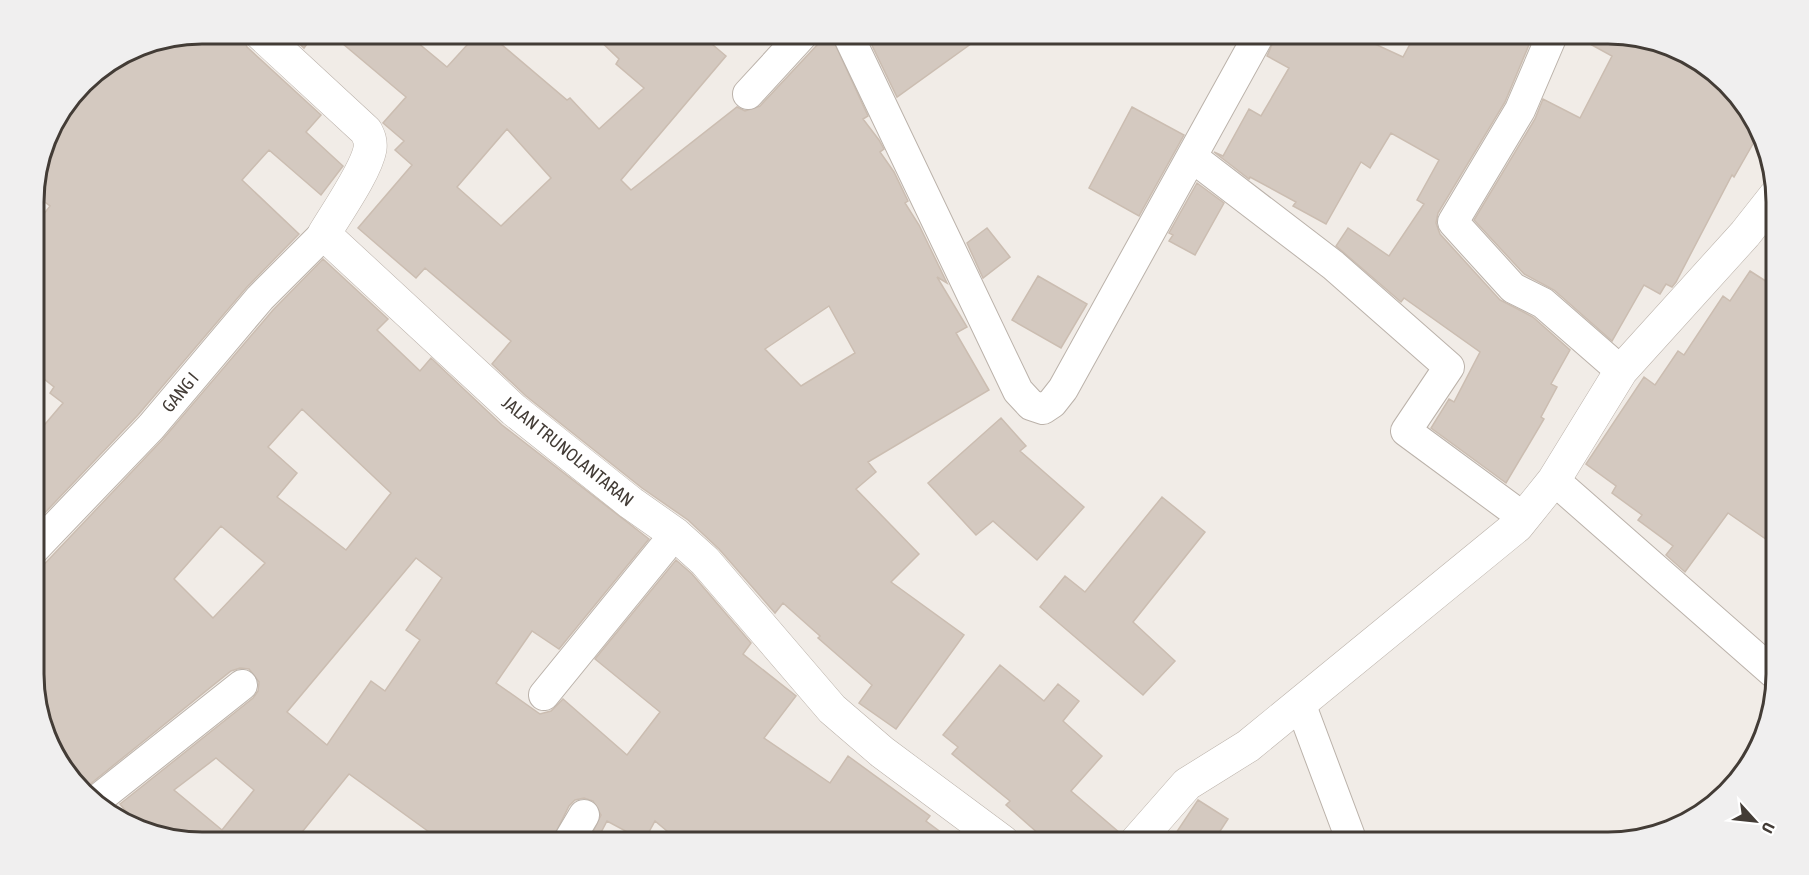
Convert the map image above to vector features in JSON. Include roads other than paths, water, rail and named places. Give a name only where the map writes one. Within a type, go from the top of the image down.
[{"type":"street","points":[[852,44],[1018,391],[1030,405],[1043,409],[1052,403],[1063,389],[1254,43]]},
{"type":"street","points":[[1549,43],[1520,110],[1454,222],[1513,288],[1543,303],[1621,371]]},
{"type":"street","points":[[272,44],[366,130],[371,140],[370,150],[363,166],[324,234]]},
{"type":"street","points":[[748,94],[794,44]]},
{"type":"street","points":[[1192,157],[1333,265],[1449,368],[1406,431],[1524,518]]},
{"type":"street","points":[[1145,831],[1187,784],[1248,746],[1517,526],[1554,480],[1621,371],[1745,234],[1766,207]]},
{"type":"street","name":"JALAN TRUNOLANTARAN","points":[[324,234],[514,410],[631,503],[675,534],[705,561],[832,709],[882,752],[989,831]]},
{"type":"street","name":"GANG I","points":[[43,539],[151,427],[260,298],[324,234]]},
{"type":"street","points":[[1554,480],[1766,666]]},
{"type":"street","points":[[544,695],[675,534]]},
{"type":"street","points":[[102,796],[242,685]]},
{"type":"street","points":[[1300,703],[1348,831]]},
{"type":"street","points":[[574,832],[584,815]]}]
